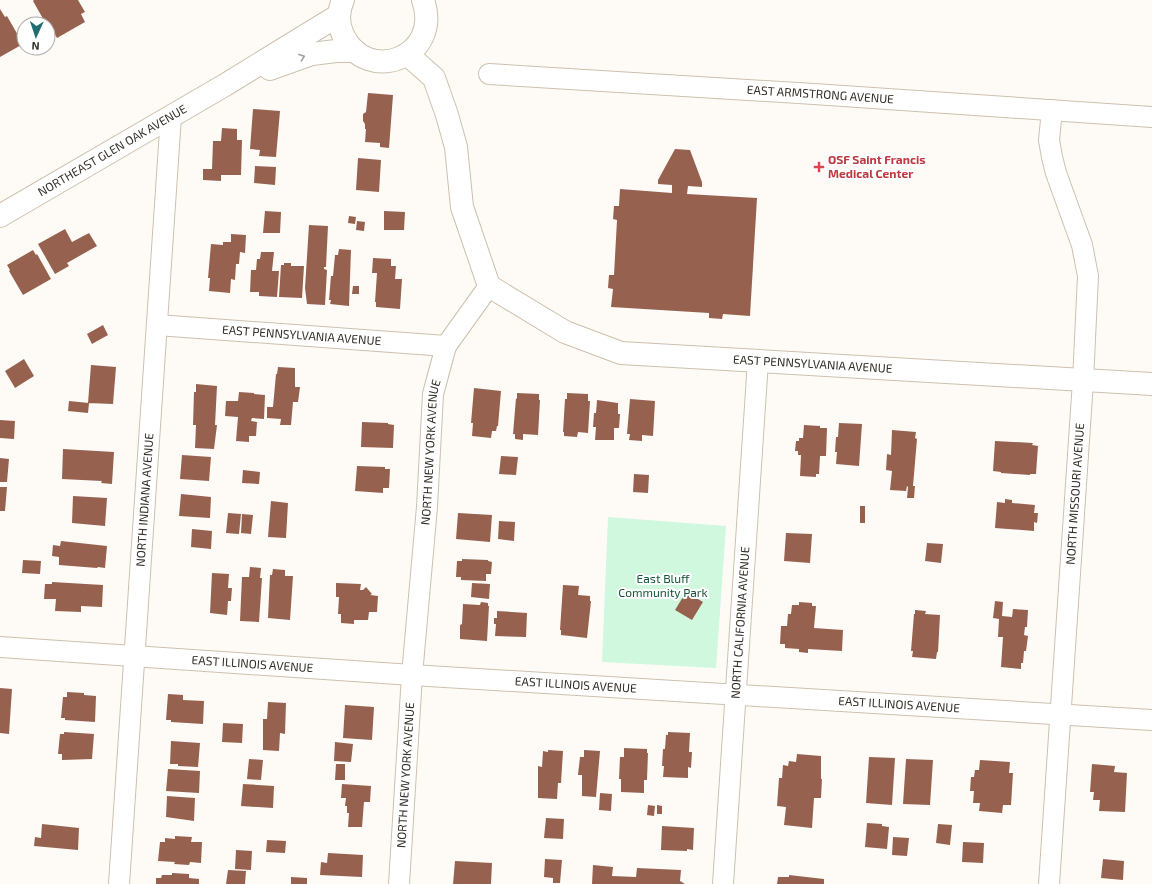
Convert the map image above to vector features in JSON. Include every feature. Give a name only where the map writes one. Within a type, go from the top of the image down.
[{"type":"street","points":[[341,8],[340,29],[346,41],[355,51],[367,58],[381,62],[394,60],[407,54],[417,46],[424,35],[427,22],[426,9],[423,0]]},
{"type":"street","name":"NORTHEAST GLEN OAK AVENUE","points":[[0,216],[225,85],[341,8]]},
{"type":"street","name":"NORTHEAST GLEN OAK AVENUE","points":[[225,85],[312,54],[336,51],[355,51]]},
{"type":"street","points":[[407,54],[434,78],[456,146],[462,207],[489,286]]},
{"type":"street","name":"EAST ARMSTRONG AVENUE","points":[[489,74],[1152,117]]},
{"type":"street","name":"NORTH MISSOURI AVENUE","points":[[1049,884],[1059,714],[1083,381],[1088,276],[1082,245],[1056,173],[1052,157],[1049,140],[1052,110]]},
{"type":"street","name":"NORTH INDIANA AVENUE","points":[[119,884],[171,116]]},
{"type":"street","name":"NORTH NEW YORK AVENUE","points":[[399,884],[412,675],[428,507],[433,394],[446,346],[489,286]]},
{"type":"street","name":"EAST PENNSYLVANIA AVENUE","points":[[489,286],[565,332],[621,353],[1152,384]]},
{"type":"street","name":"EAST PENNSYLVANIA AVENUE","points":[[157,325],[446,346]]},
{"type":"street","name":"NORTH CALIFORNIA AVENUE","points":[[723,884],[758,361]]},
{"type":"street","name":"EAST ILLINOIS AVENUE","points":[[0,647],[412,675],[1152,720]]},
{"type":"green space","name":"East Bluff Community Park","points":[[608,517],[726,526],[716,668],[602,662]]},
{"type":"building","points":[[78,0],[85,12],[81,14],[85,22],[57,38],[56,16],[41,16],[33,1]]},
{"type":"building","points":[[0,9],[5,17],[7,16],[16,32],[16,48],[0,57]]},
{"type":"building","points":[[368,93],[393,95],[389,148],[380,147],[380,143],[365,142],[366,129],[363,121],[363,114],[366,112]]},
{"type":"building","points":[[253,109],[280,111],[276,157],[259,156],[260,150],[250,149]]},
{"type":"building","points":[[222,128],[237,129],[237,140],[242,140],[241,175],[221,175],[221,181],[203,180],[203,169],[212,169],[213,141],[221,141]]},
{"type":"building","points":[[675,149],[690,150],[702,182],[702,187],[688,186],[687,194],[757,198],[750,316],[723,314],[722,319],[709,318],[709,313],[611,307],[613,289],[608,288],[609,275],[614,275],[617,220],[613,219],[614,206],[619,206],[620,189],[672,193],[672,185],[658,184],[658,180]]},
{"type":"building","points":[[358,158],[381,160],[379,192],[356,190]]},
{"type":"building","points":[[255,166],[276,167],[275,185],[254,183]]},
{"type":"building","points":[[265,211],[281,212],[280,233],[263,233]]},
{"type":"building","points":[[384,211],[405,212],[404,230],[384,230]]},
{"type":"building","points":[[349,216],[356,217],[355,224],[348,223]]},
{"type":"building","points":[[357,221],[365,222],[364,231],[356,230]]},
{"type":"building","points":[[309,225],[328,226],[326,267],[324,267],[324,269],[327,270],[325,305],[307,304],[305,288]]},
{"type":"building","points":[[65,229],[72,242],[89,233],[97,246],[67,263],[69,266],[55,274],[38,244]]},
{"type":"building","points":[[231,234],[246,235],[245,253],[240,252],[239,264],[236,264],[235,280],[231,279],[230,293],[209,291],[210,278],[208,278],[211,244],[223,245],[223,242],[231,242]]},
{"type":"building","points":[[339,249],[351,250],[349,306],[330,304],[331,300],[329,300],[335,255],[338,255]]},
{"type":"building","points":[[33,250],[36,255],[37,254],[51,279],[23,295],[7,265]]},
{"type":"building","points":[[261,252],[274,252],[272,271],[279,271],[277,297],[259,296],[259,292],[250,292],[251,270],[256,270],[257,259],[260,259]]},
{"type":"building","points":[[373,258],[391,259],[391,266],[396,266],[395,279],[402,279],[400,309],[376,307],[377,273],[372,273]]},
{"type":"building","points":[[284,263],[291,263],[291,266],[304,266],[302,298],[279,297],[281,265],[284,265]]},
{"type":"building","points":[[353,286],[359,286],[359,294],[352,294]]},
{"type":"building","points":[[103,325],[108,335],[92,344],[87,334]]},
{"type":"building","points":[[24,359],[34,376],[15,388],[5,371]]},
{"type":"building","points":[[91,365],[116,367],[113,404],[88,403]]},
{"type":"building","points":[[278,367],[295,368],[295,387],[300,387],[298,402],[293,402],[291,425],[280,425],[281,419],[267,418],[267,407],[273,407]]},
{"type":"building","points":[[196,384],[217,386],[215,425],[217,425],[214,449],[195,448],[196,425],[193,425],[194,392],[196,392]]},
{"type":"building","points":[[474,388],[501,391],[498,426],[496,431],[492,431],[491,438],[472,436],[473,423],[471,423]]},
{"type":"building","points":[[239,392],[265,395],[264,419],[252,418],[251,421],[257,422],[256,436],[249,436],[249,442],[236,441],[238,417],[225,416],[226,401],[238,401]]},
{"type":"building","points":[[517,393],[539,394],[540,400],[538,435],[523,434],[523,440],[515,439],[515,434],[513,434]]},
{"type":"building","points":[[567,393],[588,394],[588,401],[590,401],[588,433],[578,432],[577,437],[564,436],[565,399],[567,399]]},
{"type":"building","points":[[630,399],[655,401],[653,436],[642,435],[642,441],[629,440],[630,434],[627,434]]},
{"type":"building","points":[[597,400],[618,403],[618,414],[620,414],[619,428],[614,428],[614,440],[595,440],[596,427],[593,427]]},
{"type":"building","points":[[69,401],[89,403],[88,413],[68,411]]},
{"type":"building","points":[[0,420],[15,421],[14,439],[0,438]]},
{"type":"building","points":[[362,422],[388,423],[394,425],[393,448],[361,447]]},
{"type":"building","points":[[839,423],[862,424],[859,466],[836,464],[836,437],[838,437]]},
{"type":"building","points":[[804,425],[827,428],[826,456],[820,456],[819,474],[816,474],[816,477],[800,476],[801,455],[798,455],[798,451],[795,451],[796,441],[799,441],[799,438],[803,438]]},
{"type":"building","points":[[892,430],[916,432],[915,438],[917,439],[913,486],[915,486],[914,498],[907,498],[907,486],[906,491],[890,490],[892,471],[886,470],[887,454],[891,455]]},
{"type":"building","points":[[995,441],[1033,443],[1032,445],[1038,446],[1036,474],[1001,473],[993,471]]},
{"type":"building","points":[[63,449],[114,452],[112,484],[101,483],[102,481],[62,479]]},
{"type":"building","points":[[182,455],[211,457],[209,481],[180,479]]},
{"type":"building","points":[[501,456],[518,457],[516,475],[499,474]]},
{"type":"building","points":[[0,458],[9,459],[7,482],[0,482]]},
{"type":"building","points":[[357,466],[385,467],[385,469],[390,469],[389,488],[383,488],[383,493],[355,491]]},
{"type":"building","points":[[243,470],[260,472],[259,484],[242,483]]},
{"type":"building","points":[[634,474],[649,475],[648,493],[633,492]]},
{"type":"building","points":[[0,487],[7,487],[5,511],[0,511]]},
{"type":"building","points":[[181,494],[211,497],[210,518],[179,516]]},
{"type":"building","points":[[73,496],[107,498],[105,526],[72,523]]},
{"type":"building","points":[[1005,499],[1012,500],[1012,503],[1035,505],[1034,513],[1038,513],[1037,523],[1034,522],[1034,531],[995,528],[997,502],[1005,503]]},
{"type":"building","points":[[271,501],[288,503],[286,538],[268,537]]},
{"type":"building","points":[[860,506],[865,506],[865,523],[860,523]]},
{"type":"building","points":[[228,513],[241,514],[239,534],[226,533]]},
{"type":"building","points":[[458,513],[492,515],[490,542],[456,539]]},
{"type":"building","points":[[242,514],[253,515],[251,534],[241,533]]},
{"type":"building","points":[[499,521],[515,522],[514,541],[498,539]]},
{"type":"building","points":[[192,529],[212,531],[211,549],[191,547]]},
{"type":"building","points":[[786,533],[812,534],[810,563],[784,561]]},
{"type":"building","points":[[61,541],[107,546],[105,568],[59,565],[59,557],[52,556],[53,545],[60,546]]},
{"type":"building","points":[[927,543],[943,544],[941,563],[925,561]]},
{"type":"building","points":[[462,559],[488,560],[492,562],[491,574],[486,574],[486,581],[461,580],[461,577],[456,577],[457,561],[462,561]]},
{"type":"building","points":[[23,560],[41,561],[40,574],[22,573]]},
{"type":"building","points":[[250,567],[261,568],[260,578],[262,578],[259,622],[240,621],[242,577],[249,577]]},
{"type":"building","points":[[273,569],[285,570],[285,576],[293,576],[290,620],[268,618],[270,575],[272,575]]},
{"type":"building","points":[[212,573],[229,574],[228,588],[232,588],[231,601],[228,601],[227,615],[210,613]]},
{"type":"building","points":[[52,582],[103,585],[102,607],[81,606],[81,612],[55,611],[56,599],[44,599],[45,584],[52,584]]},
{"type":"building","points":[[336,583],[361,584],[360,590],[363,590],[366,587],[372,594],[370,595],[378,596],[377,612],[369,612],[368,620],[354,620],[354,624],[341,623],[341,614],[338,614],[339,597],[336,597]]},
{"type":"building","points":[[472,583],[490,584],[489,599],[471,597]]},
{"type":"building","points":[[563,585],[579,586],[578,595],[590,596],[591,601],[587,638],[561,635]]},
{"type":"building","points":[[686,592],[703,602],[692,620],[675,610]]},
{"type":"building","points":[[995,601],[1003,602],[1002,616],[1012,617],[1013,609],[1028,610],[1027,627],[1025,627],[1024,635],[1028,636],[1026,651],[1024,651],[1023,663],[1021,663],[1021,669],[1001,667],[1003,637],[998,637],[999,619],[993,618]]},
{"type":"building","points":[[481,602],[488,603],[489,606],[487,641],[460,639],[463,604],[480,605]]},
{"type":"building","points":[[799,602],[812,603],[812,606],[816,606],[814,628],[843,630],[842,651],[808,649],[808,653],[799,652],[799,649],[785,648],[785,644],[780,644],[781,626],[787,626],[788,614],[791,614],[792,605],[799,605]]},
{"type":"building","points":[[915,610],[926,611],[925,614],[940,615],[938,652],[936,659],[912,657],[913,651],[911,651]]},
{"type":"building","points":[[497,611],[527,613],[526,637],[495,636],[496,624],[494,624],[494,618],[497,618]]},
{"type":"building","points":[[0,688],[12,689],[9,734],[0,733]]},
{"type":"building","points":[[67,692],[84,693],[84,695],[96,696],[95,722],[65,720],[65,718],[61,718],[63,697],[67,697]]},
{"type":"building","points":[[168,694],[183,695],[183,700],[204,701],[203,724],[171,722],[171,720],[166,720]]},
{"type":"building","points":[[268,702],[286,703],[285,734],[280,733],[279,751],[263,750],[263,719],[267,719]]},
{"type":"building","points":[[345,705],[374,707],[372,740],[343,738]]},
{"type":"building","points":[[223,723],[243,724],[242,743],[222,742]]},
{"type":"building","points":[[64,732],[94,734],[92,759],[62,760],[62,754],[58,754],[60,734],[64,734]]},
{"type":"building","points":[[668,732],[690,733],[689,752],[692,752],[691,768],[688,767],[688,778],[663,777],[663,749],[665,749],[666,735],[668,735]]},
{"type":"building","points":[[171,741],[200,743],[198,767],[170,764]]},
{"type":"building","points":[[335,742],[353,744],[351,762],[334,761]]},
{"type":"building","points":[[624,748],[647,749],[647,780],[644,780],[644,793],[621,792],[621,779],[619,779],[620,757],[624,757]]},
{"type":"building","points":[[548,750],[563,751],[561,783],[558,783],[557,799],[538,798],[538,766],[542,767],[543,751],[548,752]]},
{"type":"building","points":[[584,750],[600,751],[596,797],[582,796],[582,775],[578,775],[580,757],[584,757]]},
{"type":"building","points":[[797,754],[821,756],[821,798],[814,798],[812,828],[784,825],[786,807],[777,806],[779,778],[782,778],[783,765],[788,766],[789,761],[796,762]]},
{"type":"building","points":[[869,757],[895,758],[892,805],[866,803]]},
{"type":"building","points":[[249,759],[263,760],[261,780],[247,779]]},
{"type":"building","points":[[906,759],[933,760],[930,805],[903,804]]},
{"type":"building","points":[[980,760],[1010,762],[1009,773],[1013,773],[1011,805],[1003,805],[1002,813],[979,811],[980,803],[973,803],[974,791],[970,791],[971,777],[974,777],[975,770],[979,770]]},
{"type":"building","points":[[336,764],[345,764],[345,780],[335,780]]},
{"type":"building","points":[[1092,764],[1115,766],[1114,772],[1127,773],[1125,812],[1099,811],[1100,800],[1093,800],[1094,792],[1090,792]]},
{"type":"building","points":[[168,769],[200,771],[199,793],[166,791]]},
{"type":"building","points":[[243,784],[274,786],[273,808],[241,806]]},
{"type":"building","points":[[342,784],[371,786],[370,802],[364,802],[362,827],[348,827],[349,813],[347,813],[347,806],[345,806],[346,798],[341,798]]},
{"type":"building","points":[[600,793],[612,794],[611,811],[599,810]]},
{"type":"building","points":[[167,796],[195,798],[194,821],[166,817]]},
{"type":"building","points":[[648,805],[655,806],[654,816],[647,815]]},
{"type":"building","points":[[657,805],[662,806],[662,814],[657,814]]},
{"type":"building","points":[[546,818],[564,819],[563,839],[544,838]]},
{"type":"building","points":[[867,823],[882,824],[882,826],[889,827],[887,849],[865,847]]},
{"type":"building","points":[[42,824],[79,828],[78,850],[34,846],[35,837],[41,838]]},
{"type":"building","points":[[938,824],[952,825],[950,845],[936,843]]},
{"type":"building","points":[[662,826],[694,828],[693,850],[661,850]]},
{"type":"building","points":[[175,836],[192,837],[191,842],[202,842],[201,863],[190,862],[189,865],[158,861],[160,842],[165,842],[165,838],[175,839]]},
{"type":"building","points":[[893,837],[909,838],[907,856],[892,855]]},
{"type":"building","points":[[267,840],[286,841],[285,853],[266,852]]},
{"type":"building","points":[[963,842],[984,843],[983,863],[962,862]]},
{"type":"building","points":[[236,850],[252,851],[251,870],[235,869]]},
{"type":"building","points":[[328,853],[363,855],[362,877],[320,875],[321,862],[327,863]]},
{"type":"building","points":[[545,859],[562,860],[560,883],[553,883],[553,878],[544,877]]},
{"type":"building","points":[[1103,859],[1124,861],[1123,880],[1101,878]]},
{"type":"building","points":[[455,861],[492,863],[491,884],[453,884]]},
{"type":"building","points":[[593,865],[613,867],[612,876],[636,877],[637,868],[681,870],[680,881],[685,884],[592,884]]},
{"type":"building","points":[[228,870],[246,871],[245,884],[226,884]]},
{"type":"building","points":[[172,873],[189,874],[189,878],[199,879],[199,884],[156,884],[156,878],[161,878],[162,875],[172,875]]},
{"type":"building","points":[[789,875],[824,879],[824,884],[777,884],[778,877],[789,877]]},
{"type":"building","points":[[291,877],[307,878],[307,884],[291,884]]},
{"type":"place","name":"OSF Saint Francis Medical Center","points":[[819,167]]}]
